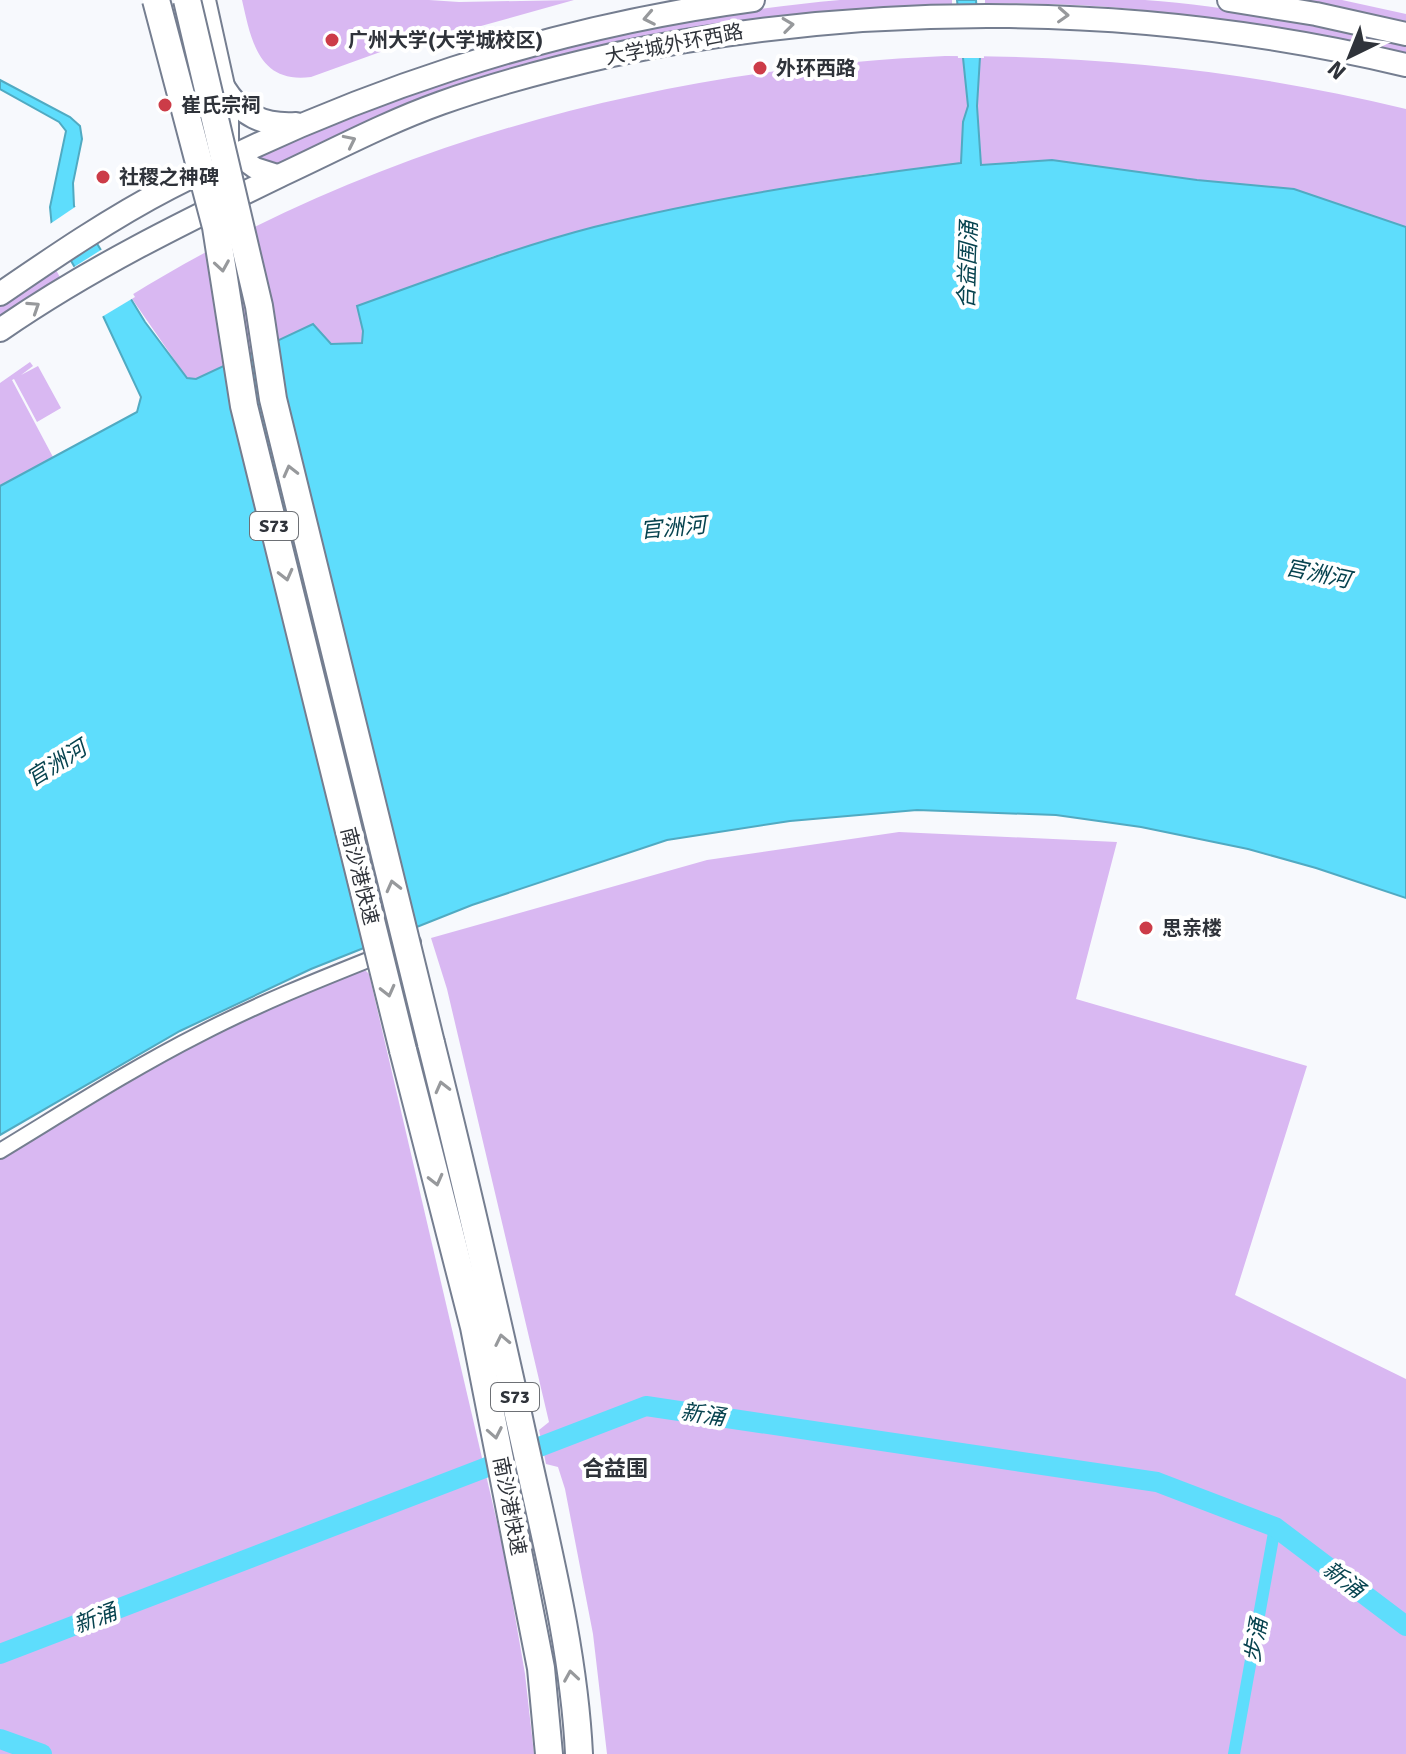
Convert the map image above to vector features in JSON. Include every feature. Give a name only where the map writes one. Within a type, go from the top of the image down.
[{"type":"highway","name":"南沙港快速","points":[[156,0],[216,227],[244,406],[474,1327],[536,1639],[549,1754]]},
{"type":"highway","name":"南沙港快速","points":[[187,0],[259,306],[273,399],[479,1235],[558,1596],[573,1690],[579,1754]]},
{"type":"main road","points":[[163,0],[200,129],[204,160],[197,174]]},
{"type":"main road","points":[[179,0],[219,139],[229,154],[255,168],[280,176]]},
{"type":"main road","points":[[197,214],[229,154],[230,126],[205,0]]},
{"type":"main road","name":"大学城外环西路","points":[[0,294],[112,221],[229,154],[409,83],[507,51],[636,20],[753,0]]},
{"type":"main road","points":[[1229,0],[1406,34]]},
{"type":"main road","name":"大学城外环西路","points":[[0,330],[126,251],[360,136],[442,103],[566,66],[650,47],[757,29],[856,18],[985,13],[1096,17],[1196,26],[1311,44],[1406,65]]},
{"type":"main road","points":[[224,88],[236,105],[254,119],[264,123],[305,124]]},
{"type":"street","points":[[0,1151],[142,1065],[200,1034],[278,997],[417,940]]},
{"type":"shaded area","name":"广州大学(大学城校区)","points":[[242,0],[574,0],[481,26],[433,33],[311,77],[293,77],[268,66],[260,56]]},
{"type":"shaded area","points":[[840,0],[952,0],[952,4],[855,9],[702,27],[380,118],[263,171],[245,162],[417,91],[539,53],[689,20]]},
{"type":"shaded area","points":[[985,0],[1145,0],[1211,7],[1406,44],[1406,54],[1197,16],[1091,6],[985,4]]},
{"type":"shaded area","points":[[1294,0],[1342,0],[1406,14],[1406,24]]},
{"type":"shaded area","points":[[945,56],[1063,59],[1177,68],[1291,85],[1406,109],[1406,227],[1294,189],[961,164],[869,174],[659,212],[494,256],[357,306],[363,343],[331,344],[313,324],[196,379],[187,378],[130,296],[224,243],[321,196],[420,157],[522,124],[625,98],[731,78],[837,64]]},
{"type":"shaded area","points":[[56,270],[61,279],[0,319],[0,306]]},
{"type":"shaded area","points":[[30,362],[33,366],[21,375],[38,366],[61,408],[37,422],[12,380],[53,457],[0,486],[0,383]]},
{"type":"shaded area","points":[[899,832],[1117,842],[1076,999],[1307,1066],[1235,1295],[1406,1379],[1406,1754],[607,1754],[593,1634],[565,1489],[558,1467],[546,1464],[539,1430],[549,1422],[447,989],[431,938],[707,860]]},
{"type":"shaded area","points":[[365,970],[369,974],[504,1552],[525,1674],[534,1754],[0,1754],[0,1160],[186,1048],[250,1017]]},
{"type":"water","points":[[957,0],[976,0],[981,165],[1052,160],[1197,180],[1294,189],[1406,227],[1406,898],[1248,849],[1141,827],[1056,815],[917,810],[790,821],[667,840],[472,905],[311,969],[180,1031],[0,1135],[0,486],[137,412],[141,397],[103,316],[52,228],[50,207],[66,131],[59,122],[0,89],[0,80],[70,117],[80,126],[82,139],[73,183],[74,206],[145,322],[187,378],[196,379],[313,324],[331,344],[362,343],[363,331],[357,306],[564,235],[730,198],[961,163],[963,122],[968,106]]},
{"type":"pier","points":[[953,4],[981,4],[984,58],[958,58]]},
{"type":"pier","points":[[78,205],[100,241],[67,263],[47,226]]},
{"type":"pier","points":[[104,248],[135,297],[100,318],[71,269]]},
{"type":"waterway","name":"新涌","points":[[0,1654],[646,1406],[1157,1482],[1275,1527],[1406,1626]]},
{"type":"waterway","name":"步涌","points":[[1234,1754],[1275,1527]]},
{"type":"waterway","points":[[0,1739],[42,1754]]},
{"type":"place","name":"广州大学(大学城校区)","points":[[332,40]]},
{"type":"place","name":"外环西路","points":[[760,68]]},
{"type":"place","name":"崔氏宗祠","points":[[165,105]]},
{"type":"place","name":"社稷之神碑","points":[[103,177]]},
{"type":"place","name":"思亲楼","points":[[1146,928]]},
{"type":"district","name":"合益围","points":[[615,1468]]},
{"type":"water label","name":"合益围涌","points":[[967,265]]},
{"type":"water label","name":"官洲河","points":[[673,527]]},
{"type":"water label","name":"官洲河","points":[[1318,573]]},
{"type":"water label","name":"官洲河","points":[[56,763]]}]
